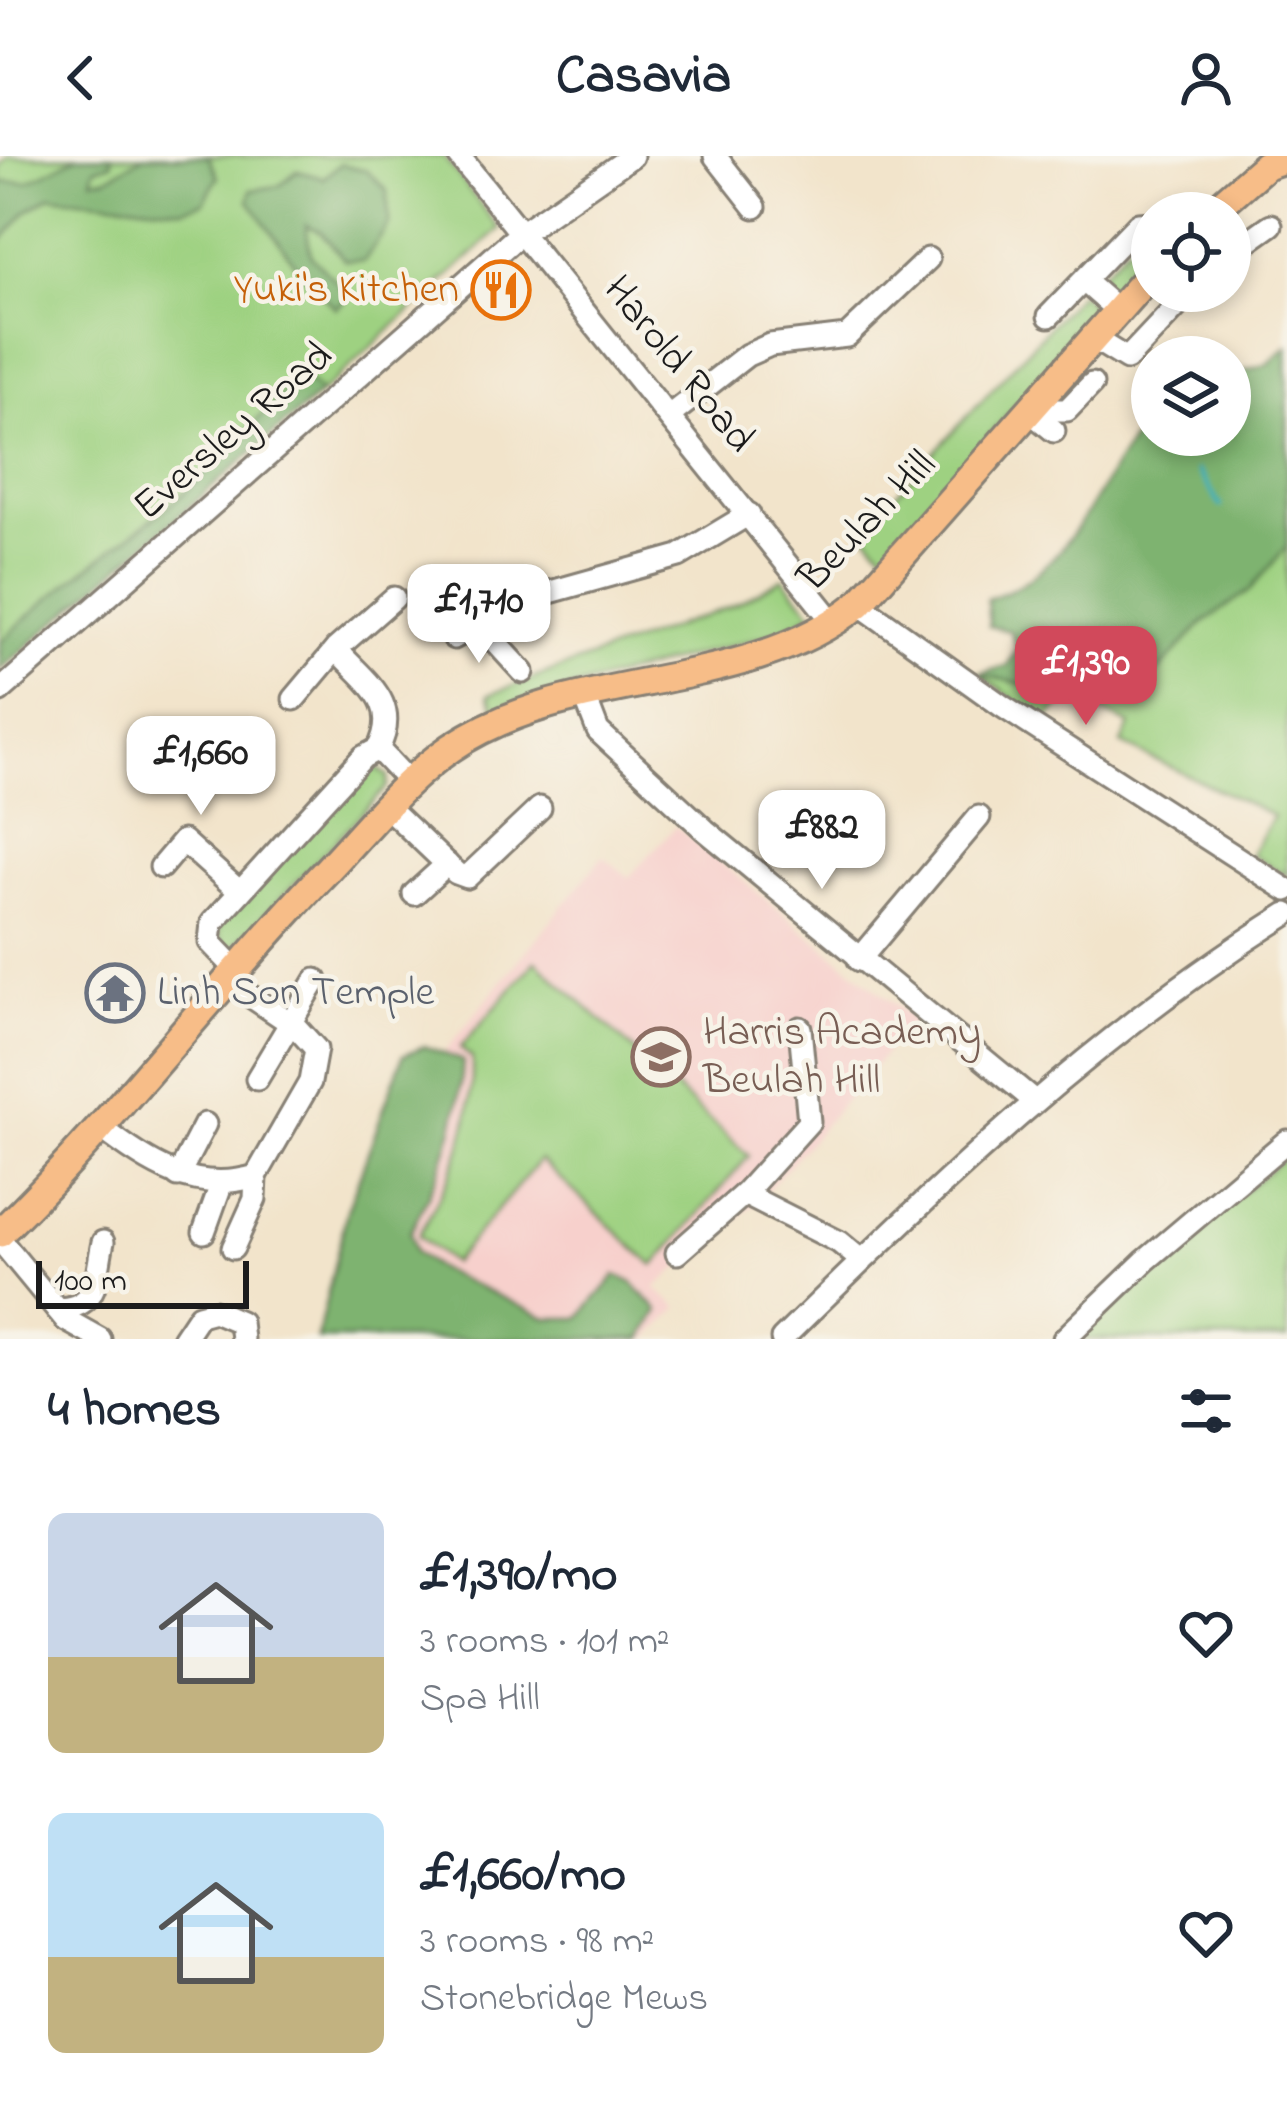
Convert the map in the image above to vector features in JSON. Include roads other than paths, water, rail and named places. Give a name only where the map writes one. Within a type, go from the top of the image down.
[{"type":"main road","points":[[1236,192],[1273,160]]},
{"type":"main road","name":"Beulah Hill","points":[[0,1237],[230,973],[410,783],[473,735],[585,697],[736,663],[835,624],[859,604],[1131,294]]},
{"type":"street","name":"Harold Road","points":[[460,156],[835,624]]},
{"type":"street","name":"Eversley Road","points":[[0,691],[520,233],[632,156]]},
{"type":"street","points":[[715,156],[755,207]]},
{"type":"street","points":[[1251,239],[1270,225]]},
{"type":"street","points":[[1049,316],[1131,231]]},
{"type":"street","points":[[669,416],[747,355],[770,345],[847,336],[928,259]]},
{"type":"street","points":[[1084,281],[1116,309]]},
{"type":"street","points":[[1091,338],[1127,359],[1171,312]]},
{"type":"street","points":[[1033,404],[1067,410],[1092,385]]},
{"type":"street","points":[[1033,404],[1054,431]]},
{"type":"street","points":[[454,638],[518,601],[679,556],[749,514]]},
{"type":"street","points":[[294,699],[321,673],[336,649],[394,598]]},
{"type":"street","points":[[859,604],[1002,706],[1287,890]]},
{"type":"street","points":[[478,622],[523,672]]},
{"type":"street","points":[[233,1248],[254,1199],[256,1176],[314,1071],[316,1049],[230,973],[208,936],[240,892],[363,758],[378,749],[389,715],[336,649]]},
{"type":"street","points":[[585,697],[594,725],[614,747],[860,960],[1032,1099]]},
{"type":"street","points":[[378,749],[410,783]]},
{"type":"street","points":[[387,806],[461,876],[472,876],[540,808]]},
{"type":"street","points":[[860,960],[979,817]]},
{"type":"street","points":[[160,868],[183,841],[240,892]]},
{"type":"street","points":[[414,893],[447,864]]},
{"type":"street","points":[[782,1339],[1032,1099],[1166,994],[1287,914]]},
{"type":"street","points":[[257,1079],[316,980]]},
{"type":"street","points":[[677,1253],[751,1197],[809,1122],[800,1028]]},
{"type":"street","points":[[178,1176],[205,1124]]},
{"type":"street","points":[[99,1126],[143,1159],[178,1176],[222,1182],[256,1176]]},
{"type":"street","points":[[1064,1339],[1250,1168],[1287,1142]]},
{"type":"street","points":[[204,1232],[222,1182]]},
{"type":"street","points":[[751,1197],[839,1242],[862,1261]]},
{"type":"street","points":[[0,1237],[57,1309],[100,1339]]},
{"type":"street","points":[[57,1309],[80,1309],[89,1301],[104,1242]]},
{"type":"street","points":[[183,1339],[199,1316],[214,1311],[240,1322],[242,1339]]},
{"type":"waterway","points":[[1197,470],[1221,506]]},
{"type":"place","name":"Yuki's Kitchen","points":[[501,290]]},
{"type":"place","name":"Linh Son Temple","points":[[115,993]]},
{"type":"place","name":"Harris Academy Beulah Hill","points":[[661,1057]]}]
